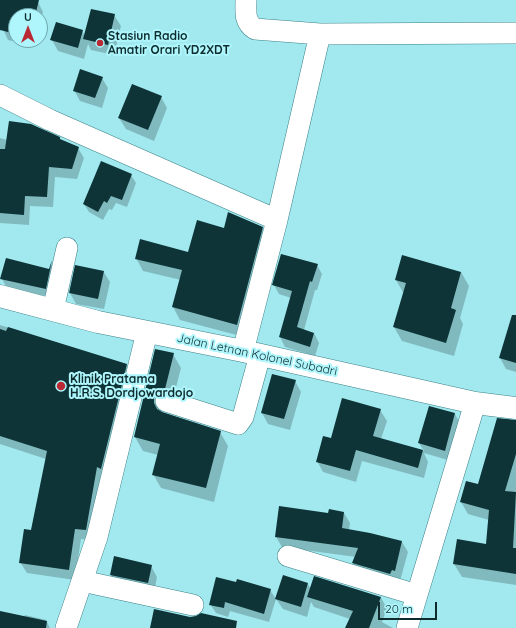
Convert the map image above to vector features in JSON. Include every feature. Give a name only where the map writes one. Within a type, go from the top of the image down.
[{"type":"main road","name":"Jalan Letnan Kolonel Subadri","points":[[0,296],[147,332],[252,353],[475,403],[516,408]]},
{"type":"street","points":[[246,0],[246,19],[255,29],[320,34],[516,34]]},
{"type":"street","points":[[166,400],[238,424],[243,417],[252,353],[277,220],[320,34]]},
{"type":"street","points":[[0,95],[50,120],[277,220]]},
{"type":"street","points":[[53,310],[67,248]]},
{"type":"street","points":[[66,628],[97,537],[147,332]]},
{"type":"street","points":[[407,628],[475,403]]},
{"type":"street","points":[[288,556],[417,595]]},
{"type":"street","points":[[82,581],[193,605]]},
{"type":"building","points":[[0,0],[39,0],[37,8],[8,8],[8,32],[0,30]]},
{"type":"building","points":[[91,9],[115,14],[108,45],[83,39]]},
{"type":"building","points":[[56,22],[83,30],[78,48],[50,40]]},
{"type":"building","points":[[80,69],[103,77],[95,98],[73,91]]},
{"type":"building","points":[[132,84],[162,96],[148,130],[118,118]]},
{"type":"building","points":[[9,121],[31,124],[79,147],[72,169],[49,167],[47,197],[25,196],[24,215],[0,213],[0,149],[5,149]]},
{"type":"building","points":[[101,161],[132,174],[122,200],[111,196],[107,203],[104,201],[98,212],[83,204]]},
{"type":"building","points":[[228,212],[263,227],[237,325],[172,307],[182,270],[135,259],[140,239],[188,252],[197,220],[224,228]]},
{"type":"building","points":[[281,254],[318,264],[312,282],[310,281],[297,327],[314,333],[310,347],[279,337],[292,291],[272,285]]},
{"type":"building","points":[[402,255],[461,272],[451,308],[456,310],[446,343],[393,327],[406,283],[395,280]]},
{"type":"building","points":[[6,258],[49,269],[52,260],[46,289],[0,279]]},
{"type":"building","points":[[75,265],[104,271],[98,299],[69,293]]},
{"type":"building","points":[[512,315],[516,315],[516,363],[499,358]]},
{"type":"building","points":[[8,327],[127,364],[101,469],[97,467],[86,530],[75,529],[69,570],[19,563],[24,529],[31,530],[47,451],[0,436],[0,329],[6,331]]},
{"type":"building","points":[[155,349],[174,353],[165,389],[158,392],[154,398],[154,403],[157,409],[162,412],[221,431],[206,488],[152,475],[160,444],[134,437]]},
{"type":"building","points":[[272,374],[296,380],[284,419],[261,413]]},
{"type":"building","points":[[342,398],[381,409],[373,436],[423,450],[418,468],[356,450],[350,471],[316,462],[323,436],[331,438]]},
{"type":"building","points":[[429,406],[455,413],[445,451],[418,443]]},
{"type":"building","points":[[497,418],[516,420],[516,454],[505,491],[516,492],[513,548],[516,548],[516,574],[453,564],[457,539],[486,544],[489,510],[460,502],[466,481],[478,484]]},
{"type":"building","points":[[279,506],[328,513],[329,509],[344,512],[342,528],[402,541],[395,571],[392,570],[390,574],[352,563],[358,548],[275,537]]},
{"type":"building","points":[[114,556],[152,565],[148,583],[110,575]]},
{"type":"building","points":[[283,575],[308,583],[301,607],[275,599]]},
{"type":"building","points":[[314,576],[381,597],[369,628],[345,628],[353,611],[307,597]]},
{"type":"building","points":[[216,577],[236,582],[237,579],[271,589],[264,614],[225,602],[224,608],[209,605]]},
{"type":"building","points":[[154,609],[190,617],[201,613],[237,621],[236,628],[150,628]]},
{"type":"building","points":[[0,611],[47,621],[46,628],[0,628]]},
{"type":"place","name":"Stasiun Radio Amatir Orari YD2XDT","points":[[100,43]]},
{"type":"place","name":"Klinik Pratama H.R.S. Dordjowardojo","points":[[61,386]]}]
